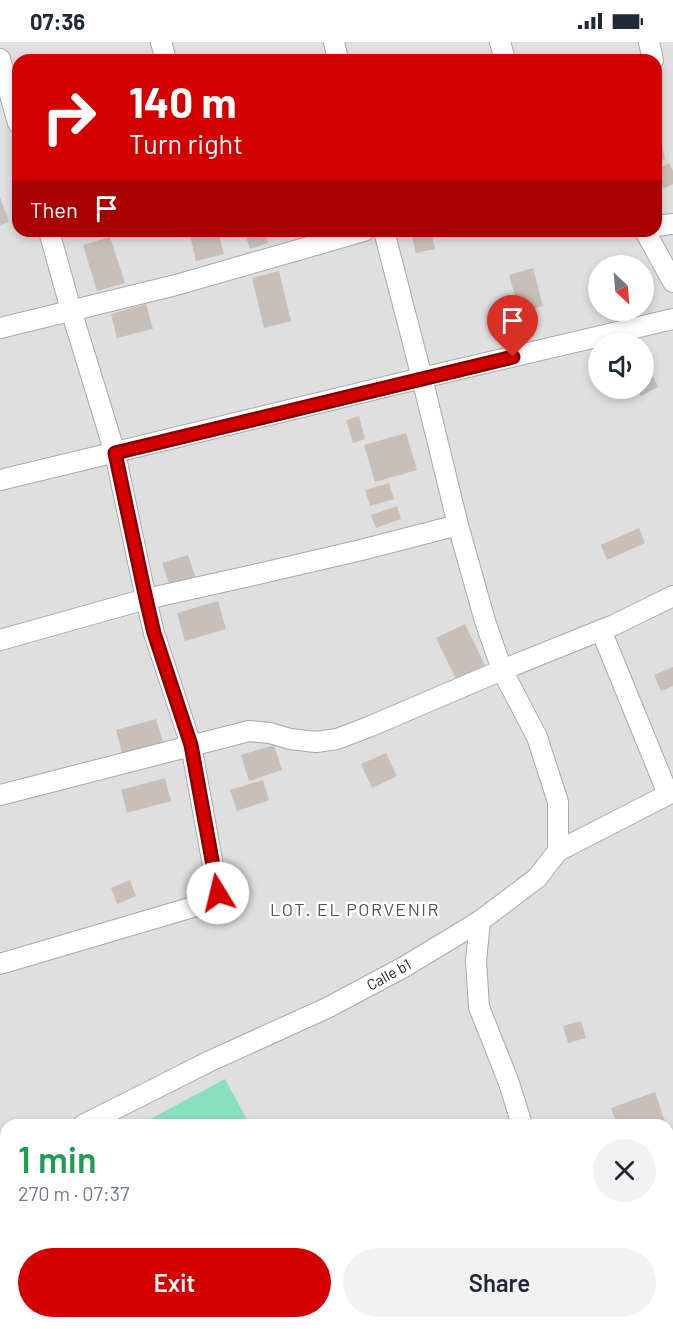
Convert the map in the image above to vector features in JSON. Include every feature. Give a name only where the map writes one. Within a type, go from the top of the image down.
[{"type":"street","points":[[0,59],[12,102]]},
{"type":"street","points":[[0,964],[210,902],[218,893],[191,745],[154,633],[115,453],[51,237]]},
{"type":"street","points":[[0,328],[176,285],[343,237]]},
{"type":"street","points":[[386,237],[458,525],[485,621],[502,670],[537,737],[558,802],[558,851]]},
{"type":"street","points":[[648,237],[673,282]]},
{"type":"street","points":[[0,480],[673,320]]},
{"type":"street","points":[[0,640],[146,599],[315,561],[458,525]]},
{"type":"street","points":[[0,795],[249,731],[270,733],[290,740],[316,742],[337,739],[601,630],[673,596]]},
{"type":"street","points":[[601,630],[671,793]]},
{"type":"street","name":"Calle b1","points":[[107,1119],[210,1061],[327,1008],[404,967],[480,921],[537,878],[558,851],[671,793]]},
{"type":"street","points":[[480,921],[476,961],[479,1007],[509,1083],[517,1119]]},
{"type":"shaded area","points":[[0,42],[673,42],[673,1119],[0,1119]]},
{"type":"green space","points":[[225,1079],[247,1119],[150,1119]]},
{"type":"building","points":[[669,163],[673,171],[673,184],[663,189],[662,187],[662,167]]},
{"type":"building","points":[[0,197],[9,222],[0,225]]},
{"type":"building","points":[[110,237],[125,283],[97,291],[83,245]]},
{"type":"building","points":[[190,237],[220,237],[224,254],[196,261]]},
{"type":"building","points":[[246,237],[266,237],[268,243],[250,249]]},
{"type":"building","points":[[412,237],[432,237],[435,249],[416,253]]},
{"type":"building","points":[[533,268],[543,306],[520,313],[509,275]]},
{"type":"building","points":[[279,271],[291,321],[264,328],[252,278]]},
{"type":"building","points":[[146,304],[153,329],[117,338],[111,314]]},
{"type":"building","points":[[359,416],[365,439],[353,443],[346,420]]},
{"type":"building","points":[[406,433],[417,470],[375,482],[364,445]]},
{"type":"building","points":[[389,483],[394,499],[370,506],[365,490]]},
{"type":"building","points":[[397,506],[401,519],[376,528],[371,515]]},
{"type":"building","points":[[639,528],[645,543],[607,560],[601,545]]},
{"type":"building","points":[[188,555],[197,582],[171,589],[162,563]]},
{"type":"building","points":[[218,601],[226,629],[185,641],[177,613]]},
{"type":"building","points":[[465,624],[485,665],[456,679],[436,638]]},
{"type":"building","points":[[673,667],[673,686],[661,691],[654,675]]},
{"type":"building","points":[[156,719],[163,742],[122,753],[116,730]]},
{"type":"building","points":[[274,745],[282,770],[249,781],[241,755]]},
{"type":"building","points":[[386,753],[397,776],[372,788],[361,764]]},
{"type":"building","points":[[165,778],[171,801],[127,813],[121,790]]},
{"type":"building","points":[[263,780],[269,800],[237,811],[230,790]]},
{"type":"building","points":[[130,880],[136,896],[117,904],[111,888]]},
{"type":"building","points":[[581,1021],[586,1038],[568,1043],[563,1026]]},
{"type":"building","points":[[655,1092],[664,1119],[615,1119],[611,1108]]},
{"type":"district","name":"LOT. EL PORVENIR","points":[[355,910]]},
{"type":"route","points":[[218,893],[191,745],[154,633],[115,453],[513,357]]}]
